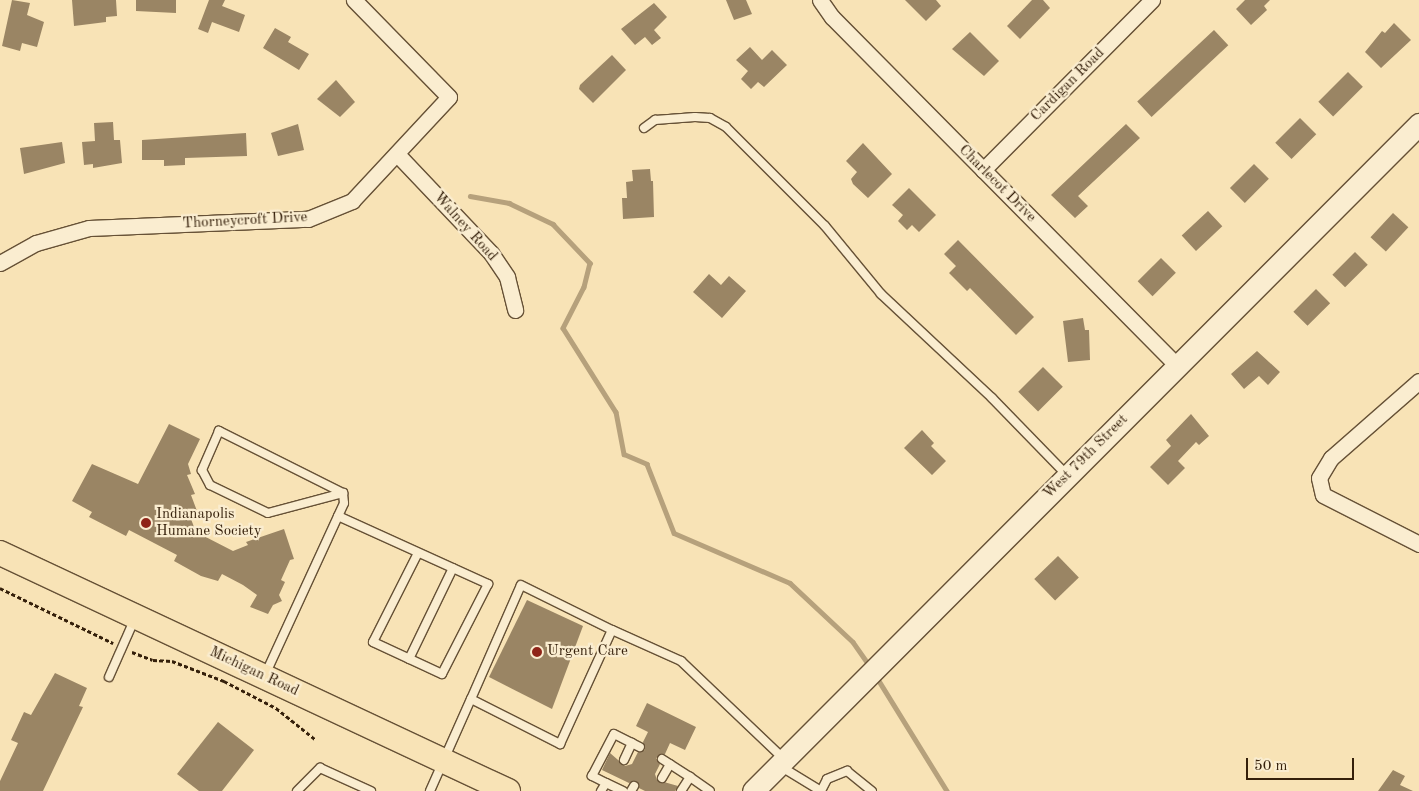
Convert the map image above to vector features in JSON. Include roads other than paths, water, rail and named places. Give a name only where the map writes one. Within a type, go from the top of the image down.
[{"type":"main road","name":"West 79th Street","points":[[753,791],[1419,124]]},
{"type":"main road","name":"Michigan Road","points":[[0,553],[508,791]]},
{"type":"street","name":"Thorneycroft Drive","points":[[0,263],[36,243],[89,228],[314,218],[352,202],[449,97],[354,0]]},
{"type":"street","name":"Charlecot Drive","points":[[820,0],[832,17],[1177,366]]},
{"type":"street","name":"Cardigan Road","points":[[984,170],[1152,0]]},
{"type":"street","name":"Walney Road","points":[[398,154],[491,253],[507,277],[515,310]]},
{"type":"street","points":[[1419,381],[1331,458],[1319,478],[1323,495],[1419,544]]},
{"type":"lane","points":[[644,128],[655,120],[695,117],[710,118],[726,127],[825,226],[881,294],[992,398],[1068,476]]},
{"type":"lane","points":[[219,431],[343,493],[268,513],[210,485],[202,470],[219,431]]},
{"type":"lane","points":[[264,677],[344,503],[343,493]]},
{"type":"lane","points":[[338,516],[488,584],[442,674],[373,642],[418,553]]},
{"type":"lane","points":[[409,659],[453,568]]},
{"type":"lane","points":[[430,791],[521,585],[612,630],[681,661],[782,762],[821,791],[827,779],[847,771],[872,791]]},
{"type":"lane","points":[[109,677],[135,617]]},
{"type":"lane","points":[[471,699],[560,744],[612,630]]},
{"type":"lane","points":[[623,791],[592,776],[614,734],[636,745],[624,760]]},
{"type":"lane","points":[[662,759],[710,791]]},
{"type":"lane","points":[[662,778],[670,764]]},
{"type":"lane","points":[[296,791],[320,768],[371,791]]},
{"type":"lane","points":[[602,791],[615,776]]},
{"type":"lane","points":[[681,791],[690,777]]},
{"type":"waterway","points":[[470,196],[509,203],[553,224],[590,263],[584,287],[563,328],[616,412],[624,454],[647,464],[674,533],[790,583],[853,642],[869,665]]},
{"type":"waterway","points":[[876,676],[947,791]]},
{"type":"place","name":"Indianapolis Humane Society","points":[[146,523]]},
{"type":"place","name":"Urgent Care","points":[[537,652]]}]
